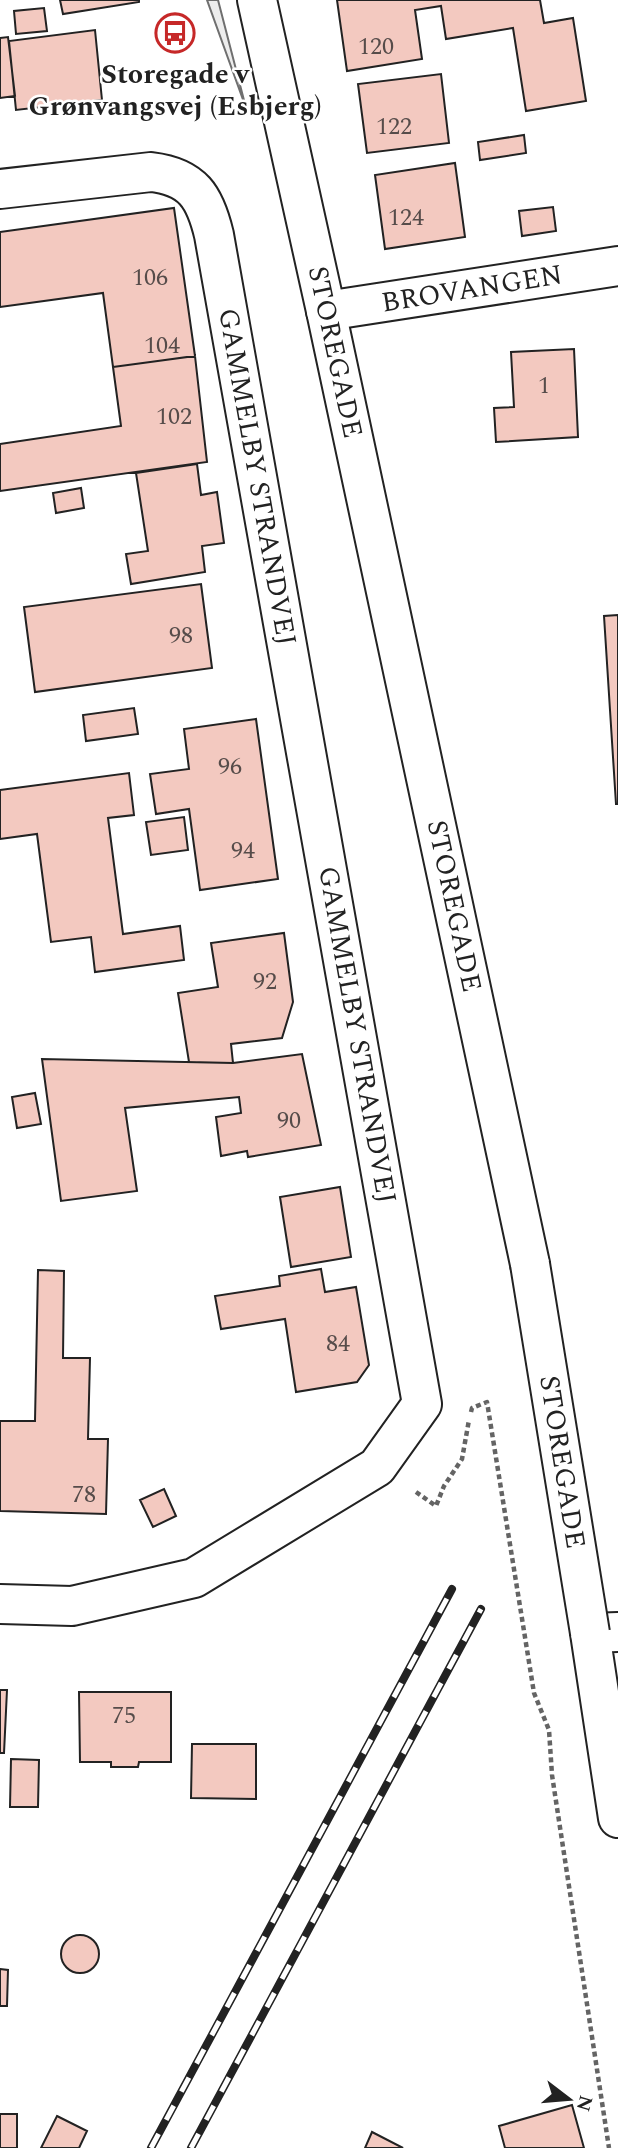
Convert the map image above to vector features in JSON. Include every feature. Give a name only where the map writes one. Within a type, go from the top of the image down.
[{"type":"street","name":"STOREGADE","points":[[257,0],[530,1264],[604,1633],[618,1818]]},
{"type":"street","name":"GAMMELBY STRANDVEJ","points":[[0,189],[152,172],[182,180],[194,189],[208,210],[422,1404],[377,1467],[194,1578],[72,1606],[0,1604]]},
{"type":"street","name":"BROVANGEN","points":[[326,311],[618,266]]},
{"type":"path","points":[[487,1402],[534,1693],[549,1730],[552,1775],[609,2148]]},
{"type":"shaded area","points":[[207,0],[218,0],[246,108]]},
{"type":"building","points":[[60,0],[139,0],[139,2],[63,14]]},
{"type":"building","points":[[337,0],[540,0],[544,23],[573,18],[586,101],[526,111],[513,28],[446,39],[441,6],[415,10],[422,59],[347,71]]},
{"type":"building","points":[[44,8],[47,31],[16,34],[14,11]]},
{"type":"building","points":[[95,30],[102,100],[16,110],[9,41]]},
{"type":"building","points":[[8,37],[15,96],[0,98],[0,38]]},
{"type":"building","points":[[441,74],[449,143],[367,153],[358,84]]},
{"type":"building","points":[[524,135],[526,153],[480,160],[478,142]]},
{"type":"building","points":[[455,163],[465,237],[385,249],[375,175]]},
{"type":"building","points":[[553,207],[556,231],[522,236],[519,211]]},
{"type":"building","points":[[174,208],[195,356],[113,367],[103,293],[0,307],[0,232]]},
{"type":"building","points":[[574,349],[578,437],[496,442],[494,408],[514,407],[511,352]]},
{"type":"building","points":[[195,356],[207,462],[0,491],[0,444],[121,426],[113,367]]},
{"type":"building","points":[[197,464],[201,495],[217,492],[224,543],[202,546],[205,572],[131,584],[126,554],[148,551],[136,473]]},
{"type":"building","points":[[81,488],[84,508],[56,513],[53,493]]},
{"type":"building","points":[[201,584],[212,668],[35,692],[24,607]]},
{"type":"building","points":[[618,615],[618,804],[616,804],[604,616]]},
{"type":"building","points":[[134,708],[138,734],[86,741],[83,715]]},
{"type":"building","points":[[256,719],[278,879],[200,890],[189,809],[156,814],[150,774],[189,769],[184,729]]},
{"type":"building","points":[[129,773],[134,815],[108,818],[123,934],[180,926],[184,960],[95,972],[91,937],[51,942],[37,834],[0,839],[0,790]]},
{"type":"building","points":[[184,817],[188,850],[151,855],[146,822]]},
{"type":"building","points":[[284,933],[293,1002],[282,1038],[231,1044],[233,1063],[189,1062],[178,993],[218,987],[211,943]]},
{"type":"building","points":[[302,1054],[321,1145],[248,1157],[247,1151],[221,1156],[216,1117],[241,1113],[239,1097],[125,1108],[137,1191],[61,1201],[42,1059],[233,1063]]},
{"type":"building","points":[[35,1093],[41,1124],[17,1128],[12,1097]]},
{"type":"building","points":[[340,1187],[351,1257],[291,1267],[280,1197]]},
{"type":"building","points":[[321,1269],[325,1292],[356,1287],[369,1365],[357,1382],[296,1392],[285,1319],[221,1329],[215,1296],[280,1286],[279,1276]]},
{"type":"building","points":[[38,1270],[64,1271],[63,1358],[90,1358],[88,1439],[108,1439],[106,1514],[0,1511],[0,1421],[35,1421]]},
{"type":"building","points":[[164,1489],[176,1516],[153,1527],[140,1500]]},
{"type":"building","points":[[0,1690],[7,1690],[4,1753],[0,1753]]},
{"type":"building","points":[[79,1692],[171,1692],[171,1762],[139,1762],[138,1767],[111,1767],[111,1762],[80,1762]]},
{"type":"building","points":[[192,1744],[256,1744],[256,1799],[191,1798]]},
{"type":"building","points":[[11,1759],[39,1760],[38,1807],[10,1807]]},
{"type":"building","points":[[80,1935],[94,1940],[99,1954],[94,1968],[80,1973],[66,1968],[61,1954],[66,1940]]},
{"type":"building","points":[[0,1969],[8,1970],[7,2006],[0,2006]]},
{"type":"building","points":[[572,2105],[584,2148],[505,2148],[499,2126]]},
{"type":"building","points":[[0,2114],[17,2114],[17,2148],[0,2148]]},
{"type":"building","points":[[57,2116],[87,2131],[79,2148],[41,2148]]},
{"type":"building","points":[[372,2132],[403,2148],[365,2148]]},
{"type":"railway","points":[[151,2148],[452,1589]]},
{"type":"railway","points":[[191,2148],[481,1609]]},
{"type":"place","name":"Storegade v Grønvangsvej (Esbjerg)","points":[[175,33]]}]
